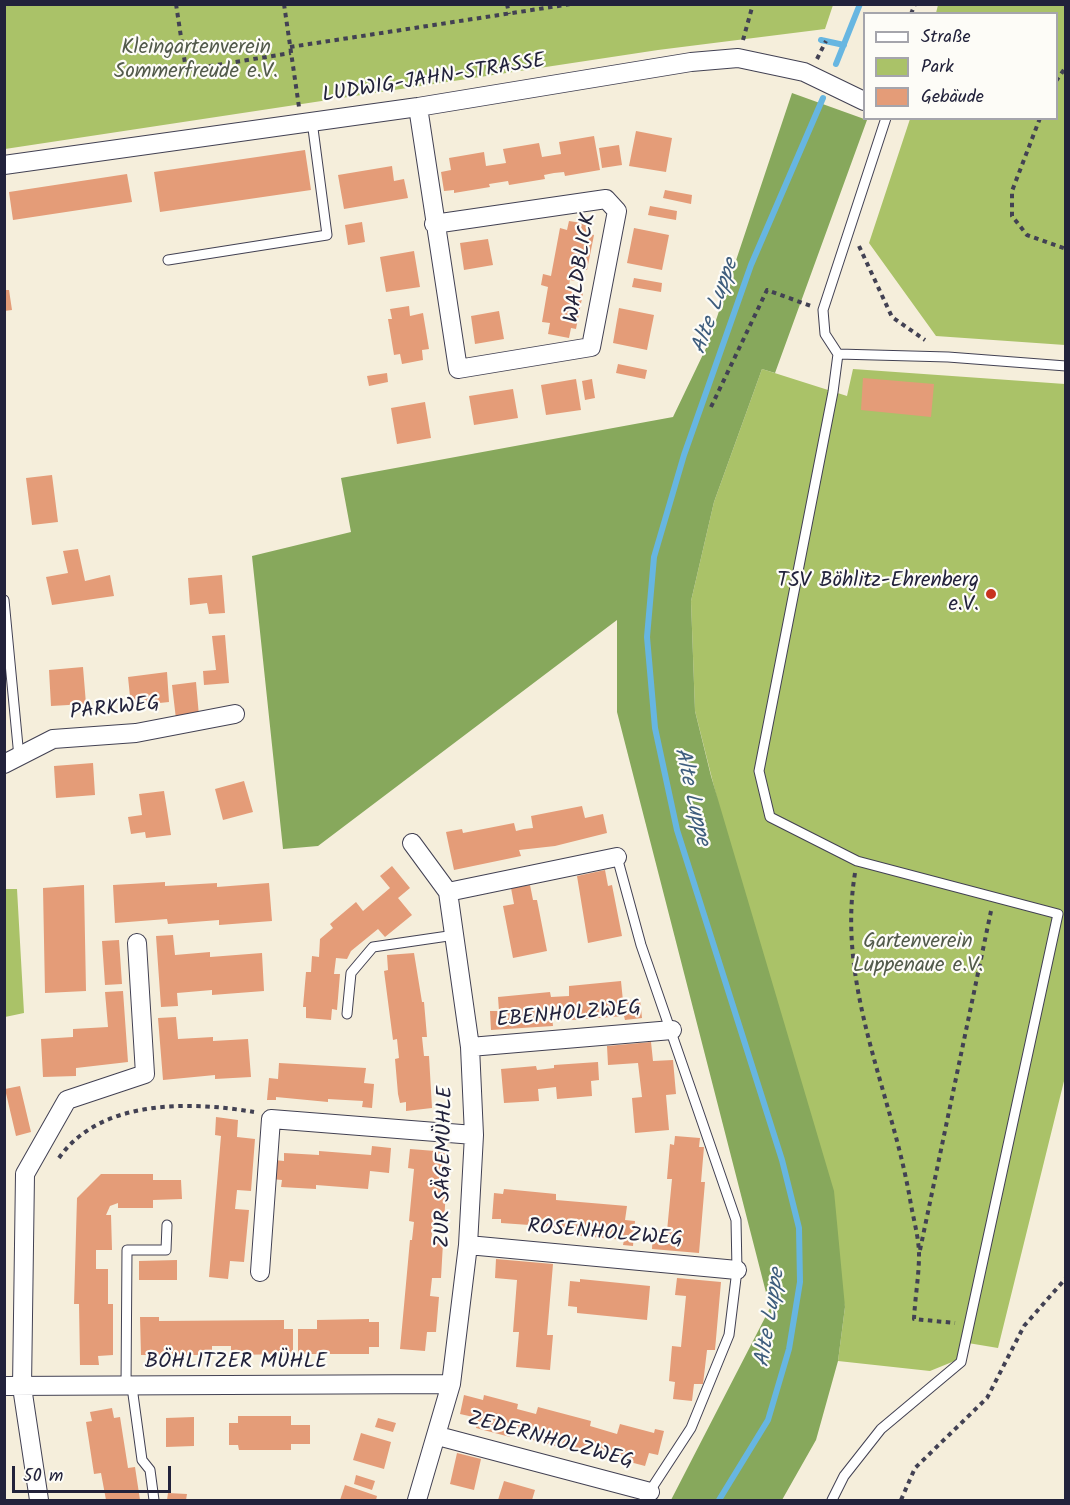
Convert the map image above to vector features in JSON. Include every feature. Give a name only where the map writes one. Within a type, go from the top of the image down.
[{"type":"street","name":"LUDWIG-JAHN-STRASSE","points":[[4,165],[418,107],[691,62],[738,58],[804,72],[863,100]]},
{"type":"street","name":"WALDBLICK","points":[[418,107],[434,224],[458,369],[591,347],[618,211],[606,199],[434,224]]},
{"type":"street","name":"PARKWEG","points":[[12,760],[53,739],[136,734],[235,714]]},
{"type":"street","name":"ZUR SÄGEMÜHLE","points":[[412,843],[448,892],[470,1047],[474,1135],[468,1245],[451,1384],[438,1436],[417,1500]]},
{"type":"street","points":[[448,892],[617,857]]},
{"type":"street","points":[[39,1500],[13,1387],[25,1174],[67,1100],[145,1074],[137,943]]},
{"type":"street","name":"EBENHOLZWEG","points":[[470,1047],[672,1030]]},
{"type":"street","points":[[260,1272],[271,1119],[474,1135]]},
{"type":"street","name":"ROSENHOLZWEG","points":[[468,1245],[736,1270]]},
{"type":"street","name":"BÖHLITZER MÜHLE","points":[[13,1387],[451,1384]]},
{"type":"street","name":"ZEDERNHOLZWEG","points":[[438,1436],[647,1496]]},
{"type":"lane","points":[[832,1500],[844,1476],[881,1429],[961,1362],[971,1325],[1058,914],[858,861],[770,817],[759,771],[838,354],[825,334],[823,310],[885,120]]},
{"type":"lane","points":[[168,260],[327,235],[307,122]]},
{"type":"lane","points":[[838,354],[948,357],[1065,366]]},
{"type":"lane","points":[[4,600],[12,760]]},
{"type":"lane","name":"EBENHOLZWEG","points":[[617,857],[641,945],[736,1220],[736,1270]]},
{"type":"lane","points":[[347,1014],[351,973],[373,947],[455,935]]},
{"type":"lane","points":[[154,1500],[150,1470],[142,1460],[129,1387],[127,1250],[166,1250],[167,1225]]},
{"type":"lane","name":"ZEDERNHOLZWEG","points":[[647,1496],[692,1428],[729,1335],[736,1270]]},
{"type":"path","points":[[176,4],[186,69],[291,53]]},
{"type":"path","points":[[284,4],[291,53],[307,122]]},
{"type":"path","points":[[507,4],[509,14]]},
{"type":"path","points":[[290,47],[571,4]]},
{"type":"path","points":[[738,58],[753,4]]},
{"type":"path","points":[[821,54],[826,41]]},
{"type":"path","points":[[1039,120],[1012,191],[1012,216],[1027,235],[1065,249]]},
{"type":"path","points":[[850,226],[892,317],[948,357]]},
{"type":"path","points":[[711,407],[767,290],[801,301]]},
{"type":"path","points":[[858,861],[850,906],[851,952],[862,1016],[906,1175],[919,1254]]},
{"type":"path","points":[[971,1325],[914,1319],[919,1254],[993,897]]},
{"type":"path","points":[[52,1167],[65,1150],[97,1124],[132,1111],[163,1106],[252,1112],[271,1119]]},
{"type":"path","points":[[901,1500],[915,1468],[987,1398],[1024,1326],[1065,1278]]},
{"type":"green space","name":"Kleingartenverein Sommerfreude e.V.","points":[[5,4],[833,5],[825,29],[658,50],[5,149]]},
{"type":"green space","points":[[938,5],[1065,5],[1065,345],[936,336],[869,243],[910,120],[1058,120],[1058,12],[936,12]]},
{"type":"green space","points":[[792,93],[867,120],[775,373],[762,369],[714,502],[691,601],[695,711],[711,776],[834,1191],[845,1307],[838,1361],[816,1440],[782,1500],[671,1500],[770,1308],[617,712],[617,620],[318,846],[283,849],[252,556],[351,532],[341,478],[673,417],[708,344]]},
{"type":"green space","name":"Gartenverein Luppenaue e.V.","points":[[762,369],[847,396],[853,369],[1065,384],[1065,1077],[998,1348],[962,1342],[957,1360],[930,1371],[838,1361],[845,1307],[695,711],[691,601],[714,502]]},
{"type":"green space","points":[[5,889],[17,889],[24,1013],[5,1017]]},
{"type":"building","points":[[636,131],[672,138],[666,172],[629,166]]},
{"type":"building","points":[[594,136],[600,170],[565,176],[564,172],[554,173],[544,175],[545,179],[509,185],[508,181],[489,184],[490,187],[454,193],[454,190],[444,191],[441,172],[451,170],[449,158],[484,152],[486,166],[506,163],[503,149],[539,143],[542,157],[561,154],[559,142]]},
{"type":"building","points":[[619,145],[622,165],[602,168],[599,148]]},
{"type":"building","points":[[305,150],[311,190],[160,212],[154,172]]},
{"type":"building","points":[[392,166],[394,181],[404,179],[408,198],[344,209],[338,175]]},
{"type":"building","points":[[127,174],[132,202],[13,220],[9,192]]},
{"type":"building","points":[[665,190],[692,195],[691,204],[663,198]]},
{"type":"building","points":[[650,206],[677,211],[676,220],[648,215]]},
{"type":"building","points":[[569,221],[588,224],[586,233],[594,235],[587,270],[579,269],[577,281],[570,280],[568,290],[583,293],[576,329],[571,328],[569,338],[548,334],[550,323],[542,322],[548,287],[541,285],[543,274],[551,276],[560,228],[567,230]]},
{"type":"building","points":[[362,222],[365,242],[348,245],[345,225]]},
{"type":"building","points":[[634,228],[669,235],[662,270],[627,263]]},
{"type":"building","points":[[488,239],[493,265],[464,270],[460,243]]},
{"type":"building","points":[[414,251],[420,287],[386,292],[380,257]]},
{"type":"building","points":[[634,278],[662,283],[661,292],[632,287]]},
{"type":"building","points":[[4,290],[9,290],[12,310],[4,311]]},
{"type":"building","points":[[409,306],[410,316],[423,313],[429,349],[422,350],[423,360],[402,364],[400,354],[394,355],[388,319],[392,319],[390,309]]},
{"type":"building","points":[[619,308],[654,315],[647,350],[613,343]]},
{"type":"building","points":[[499,311],[504,339],[475,344],[471,316]]},
{"type":"building","points":[[618,364],[647,370],[645,379],[616,373]]},
{"type":"building","points":[[387,373],[388,382],[369,386],[367,376]]},
{"type":"building","points":[[863,378],[934,384],[931,417],[861,410]]},
{"type":"building","points":[[576,379],[581,410],[546,415],[541,385]]},
{"type":"building","points":[[592,379],[595,398],[585,400],[582,381]]},
{"type":"building","points":[[513,389],[518,418],[474,425],[469,396]]},
{"type":"building","points":[[425,402],[431,438],[397,444],[391,408]]},
{"type":"building","points":[[52,475],[58,522],[32,525],[26,478]]},
{"type":"building","points":[[78,549],[85,581],[110,575],[114,596],[52,605],[46,577],[68,573],[63,551]]},
{"type":"building","points":[[222,575],[225,613],[209,614],[207,603],[190,605],[188,578]]},
{"type":"building","points":[[225,635],[229,683],[204,685],[203,671],[216,670],[212,636]]},
{"type":"building","points":[[83,667],[86,704],[51,706],[49,670]]},
{"type":"building","points":[[167,672],[169,702],[131,706],[128,677]]},
{"type":"building","points":[[196,682],[199,716],[176,719],[172,685]]},
{"type":"building","points":[[93,763],[95,795],[56,798],[54,766]]},
{"type":"building","points":[[244,781],[253,812],[223,820],[215,789]]},
{"type":"building","points":[[164,791],[171,835],[146,838],[145,832],[131,834],[128,817],[142,815],[139,794]]},
{"type":"building","points":[[582,806],[585,818],[603,814],[607,833],[555,846],[519,850],[521,856],[454,870],[446,832],[462,829],[463,833],[514,823],[516,831],[533,828],[531,816]]},
{"type":"building","points":[[392,866],[410,888],[398,898],[412,915],[385,937],[378,929],[351,951],[347,959],[336,958],[334,974],[340,974],[337,1010],[332,1009],[331,1020],[306,1018],[306,1007],[303,1007],[306,972],[311,972],[312,956],[319,957],[320,939],[333,928],[330,924],[356,902],[363,911],[390,888],[380,876]]},
{"type":"building","points":[[605,870],[608,886],[612,885],[622,936],[588,943],[577,876]]},
{"type":"building","points":[[165,882],[165,886],[217,883],[217,887],[269,883],[272,921],[219,925],[219,920],[168,924],[167,919],[115,923],[113,885]]},
{"type":"building","points":[[84,885],[86,991],[45,993],[43,888]]},
{"type":"building","points":[[530,885],[533,900],[537,900],[547,951],[513,958],[503,906],[514,904],[511,888]]},
{"type":"building","points":[[173,935],[175,955],[210,952],[210,957],[262,953],[264,991],[212,995],[212,990],[177,993],[178,1006],[161,1007],[156,936]]},
{"type":"building","points":[[119,940],[122,984],[105,985],[102,941]]},
{"type":"building","points":[[414,953],[422,1002],[424,1002],[427,1037],[422,1037],[424,1056],[429,1056],[432,1108],[406,1111],[406,1102],[400,1103],[398,1094],[395,1059],[399,1058],[397,1039],[393,1040],[384,971],[388,970],[387,955]]},
{"type":"building","points":[[621,981],[623,1001],[640,999],[642,1018],[625,1020],[624,1016],[572,1020],[571,1015],[552,1017],[553,1026],[491,1030],[490,1011],[499,1011],[498,997],[550,992],[551,997],[569,996],[569,986]]},
{"type":"building","points":[[123,991],[128,1062],[76,1068],[76,1076],[43,1077],[41,1039],[73,1037],[73,1029],[108,1027],[105,992]]},
{"type":"building","points":[[176,1017],[178,1039],[213,1037],[213,1041],[248,1039],[251,1077],[215,1079],[215,1075],[163,1080],[158,1018]]},
{"type":"building","points":[[651,1042],[653,1061],[673,1060],[676,1094],[666,1095],[669,1130],[635,1133],[632,1098],[642,1097],[638,1063],[608,1065],[607,1046]]},
{"type":"building","points":[[598,1062],[599,1080],[591,1081],[592,1096],[557,1099],[556,1087],[538,1089],[539,1101],[504,1103],[501,1069],[536,1066],[537,1070],[554,1068],[554,1065]]},
{"type":"building","points":[[279,1063],[366,1068],[364,1083],[374,1084],[372,1108],[362,1107],[363,1101],[328,1099],[328,1102],[276,1097],[276,1100],[267,1100],[269,1078],[278,1079]]},
{"type":"building","points":[[20,1086],[31,1132],[16,1136],[5,1089]]},
{"type":"building","points":[[216,1117],[238,1120],[237,1137],[255,1139],[251,1191],[237,1190],[235,1209],[249,1210],[244,1262],[230,1261],[228,1279],[209,1277],[221,1136],[215,1135]]},
{"type":"building","points":[[675,1136],[700,1138],[699,1147],[704,1147],[701,1182],[705,1182],[699,1253],[652,1249],[653,1230],[667,1231],[672,1179],[667,1179],[670,1144],[674,1145]]},
{"type":"building","points":[[372,1146],[391,1148],[389,1173],[370,1171],[368,1189],[316,1185],[316,1189],[281,1187],[282,1180],[272,1179],[274,1160],[284,1161],[284,1153],[319,1155],[319,1151],[371,1155]]},
{"type":"building","points":[[410,1149],[448,1152],[444,1224],[433,1223],[431,1242],[443,1243],[441,1278],[432,1278],[430,1296],[439,1297],[436,1332],[427,1332],[425,1351],[400,1349],[410,1240],[412,1240],[414,1222],[409,1221],[414,1169],[408,1168]]},
{"type":"building","points":[[101,1174],[153,1174],[153,1180],[181,1180],[182,1199],[153,1200],[153,1208],[118,1208],[118,1203],[110,1206],[106,1215],[111,1215],[112,1250],[96,1250],[96,1269],[108,1269],[108,1304],[113,1304],[113,1355],[98,1356],[99,1365],[80,1365],[79,1304],[74,1304],[77,1198]]},
{"type":"building","points":[[504,1189],[556,1194],[556,1200],[627,1206],[625,1220],[635,1221],[633,1246],[623,1245],[624,1240],[571,1235],[572,1228],[501,1223],[501,1219],[492,1219],[494,1193],[503,1194]]},
{"type":"building","points":[[496,1259],[553,1264],[547,1335],[553,1335],[550,1370],[516,1367],[519,1332],[513,1332],[517,1280],[495,1278]]},
{"type":"building","points":[[177,1260],[177,1280],[139,1280],[139,1261]]},
{"type":"building","points":[[677,1278],[721,1282],[715,1350],[707,1350],[703,1384],[694,1384],[692,1401],[673,1399],[675,1382],[669,1381],[672,1346],[681,1347],[686,1296],[675,1295]]},
{"type":"building","points":[[580,1279],[650,1286],[647,1320],[577,1313],[577,1307],[568,1306],[570,1281],[580,1282]]},
{"type":"building","points":[[140,1317],[159,1317],[159,1321],[284,1320],[284,1329],[293,1329],[293,1354],[231,1355],[231,1346],[212,1346],[212,1355],[141,1355]]},
{"type":"building","points":[[369,1319],[369,1322],[379,1322],[379,1347],[369,1347],[369,1354],[298,1354],[298,1329],[317,1329],[317,1320]]},
{"type":"building","points":[[464,1395],[483,1400],[484,1395],[518,1404],[517,1409],[536,1414],[538,1407],[591,1421],[590,1426],[617,1434],[620,1424],[654,1433],[655,1429],[664,1431],[658,1455],[649,1453],[645,1466],[611,1457],[612,1452],[585,1445],[582,1453],[529,1439],[531,1432],[512,1427],[510,1437],[476,1428],[478,1418],[460,1414]]},
{"type":"building","points":[[112,1408],[114,1418],[120,1417],[128,1468],[135,1467],[140,1500],[106,1500],[101,1473],[94,1474],[86,1422],[92,1421],[90,1412]]},
{"type":"building","points":[[238,1416],[291,1416],[291,1425],[310,1425],[310,1444],[291,1444],[291,1450],[239,1450],[238,1445],[229,1445],[229,1423],[238,1423]]},
{"type":"building","points":[[194,1417],[194,1446],[166,1447],[166,1418]]},
{"type":"building","points":[[378,1418],[396,1423],[393,1432],[375,1427]]},
{"type":"building","points":[[361,1433],[391,1442],[384,1469],[353,1460]]},
{"type":"building","points":[[457,1453],[481,1459],[474,1490],[450,1484]]},
{"type":"building","points":[[356,1475],[375,1481],[372,1490],[354,1484]]},
{"type":"building","points":[[504,1481],[535,1490],[532,1500],[498,1500]]},
{"type":"building","points":[[345,1485],[377,1496],[376,1500],[340,1500]]},
{"type":"building","points":[[168,1493],[187,1494],[186,1500],[167,1500]]},
{"type":"waterway","name":"Alte Luppe","points":[[836,64],[860,4]]},
{"type":"waterway","points":[[821,40],[844,45]]},
{"type":"waterway","name":"Alte Luppe","points":[[719,1500],[768,1420],[789,1349],[800,1282],[799,1228],[782,1160],[677,830],[655,728],[647,637],[654,557],[684,455],[751,265],[823,98]]},
{"type":"place","name":"TSV Böhlitz-Ehrenberg e.V.","points":[[991,594]]}]
